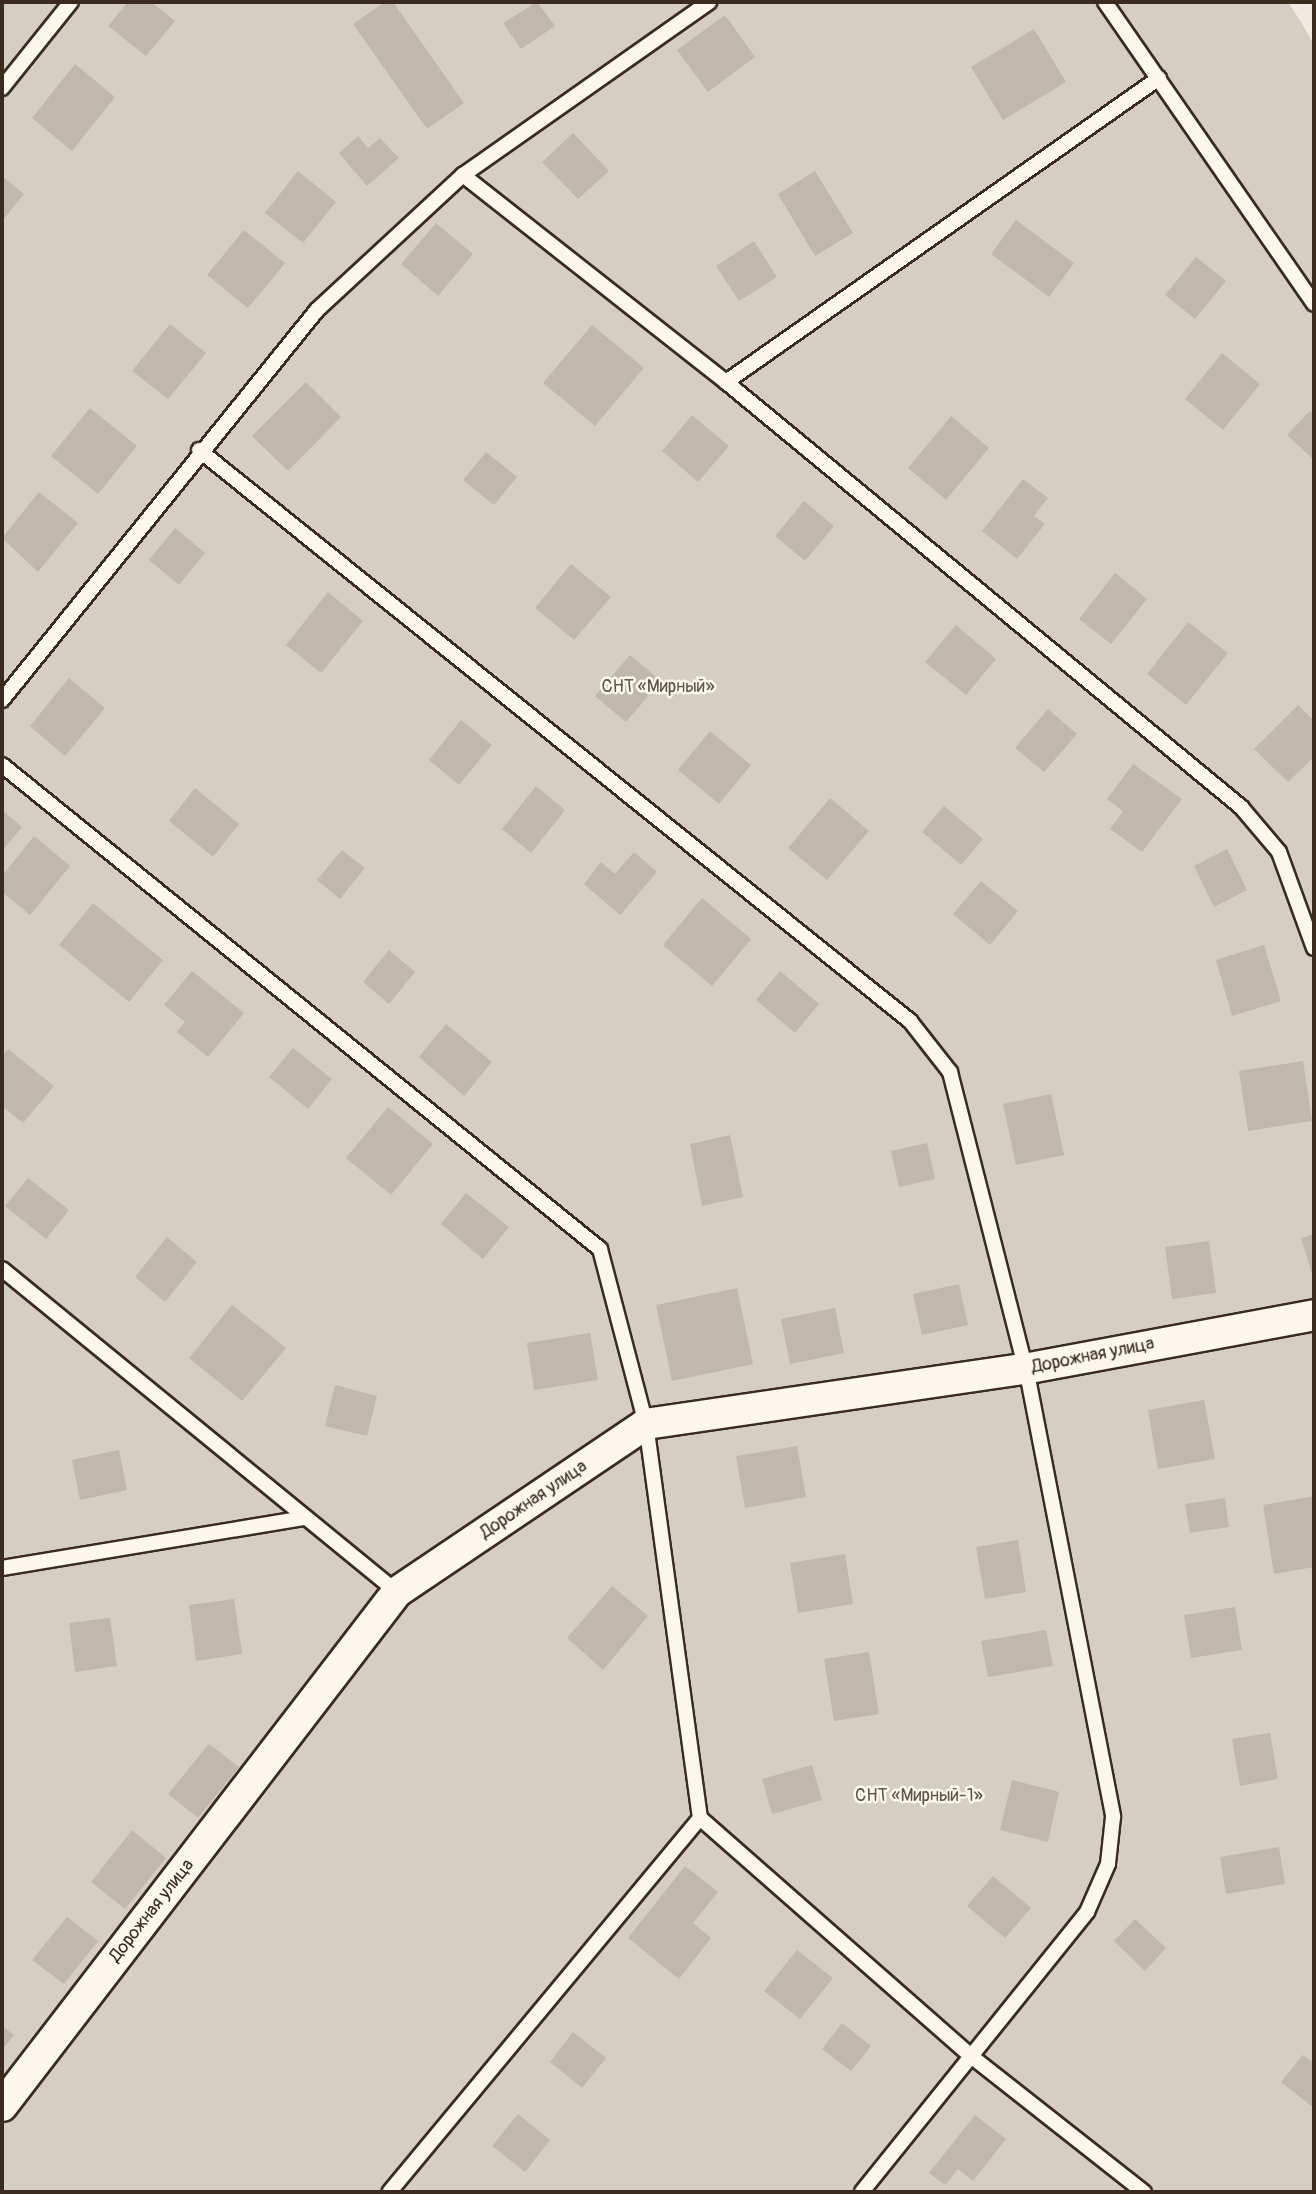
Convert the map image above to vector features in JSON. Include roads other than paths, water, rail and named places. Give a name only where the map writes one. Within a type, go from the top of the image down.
[{"type":"street","name":"Дорожная улица","points":[[2,2106],[397,1592],[646,1424],[1024,1369],[1314,1315]]},
{"type":"lane","points":[[2,88],[72,2]]},
{"type":"lane","points":[[2,700],[199,450],[317,310],[463,175],[709,2]]},
{"type":"lane","points":[[1105,2],[1314,304]]},
{"type":"lane","points":[[726,382],[1159,78]]},
{"type":"lane","points":[[463,175],[726,382],[1241,807],[1279,852],[1314,947]]},
{"type":"lane","points":[[199,450],[910,1021],[950,1072],[1024,1369],[1113,1817],[1108,1864],[1087,1912],[862,2192]]},
{"type":"lane","points":[[2,765],[600,1249],[646,1424],[700,1818],[971,2056],[1143,2192]]},
{"type":"lane","points":[[2,1269],[397,1592]]},
{"type":"lane","points":[[2,1568],[305,1518]]},
{"type":"lane","points":[[390,2192],[700,1818]]},
{"type":"park label","name":"СНТ «Мирный»","points":[[658,687]]},
{"type":"park label","name":"СНТ «Мирный-1»","points":[[919,1796]]}]
